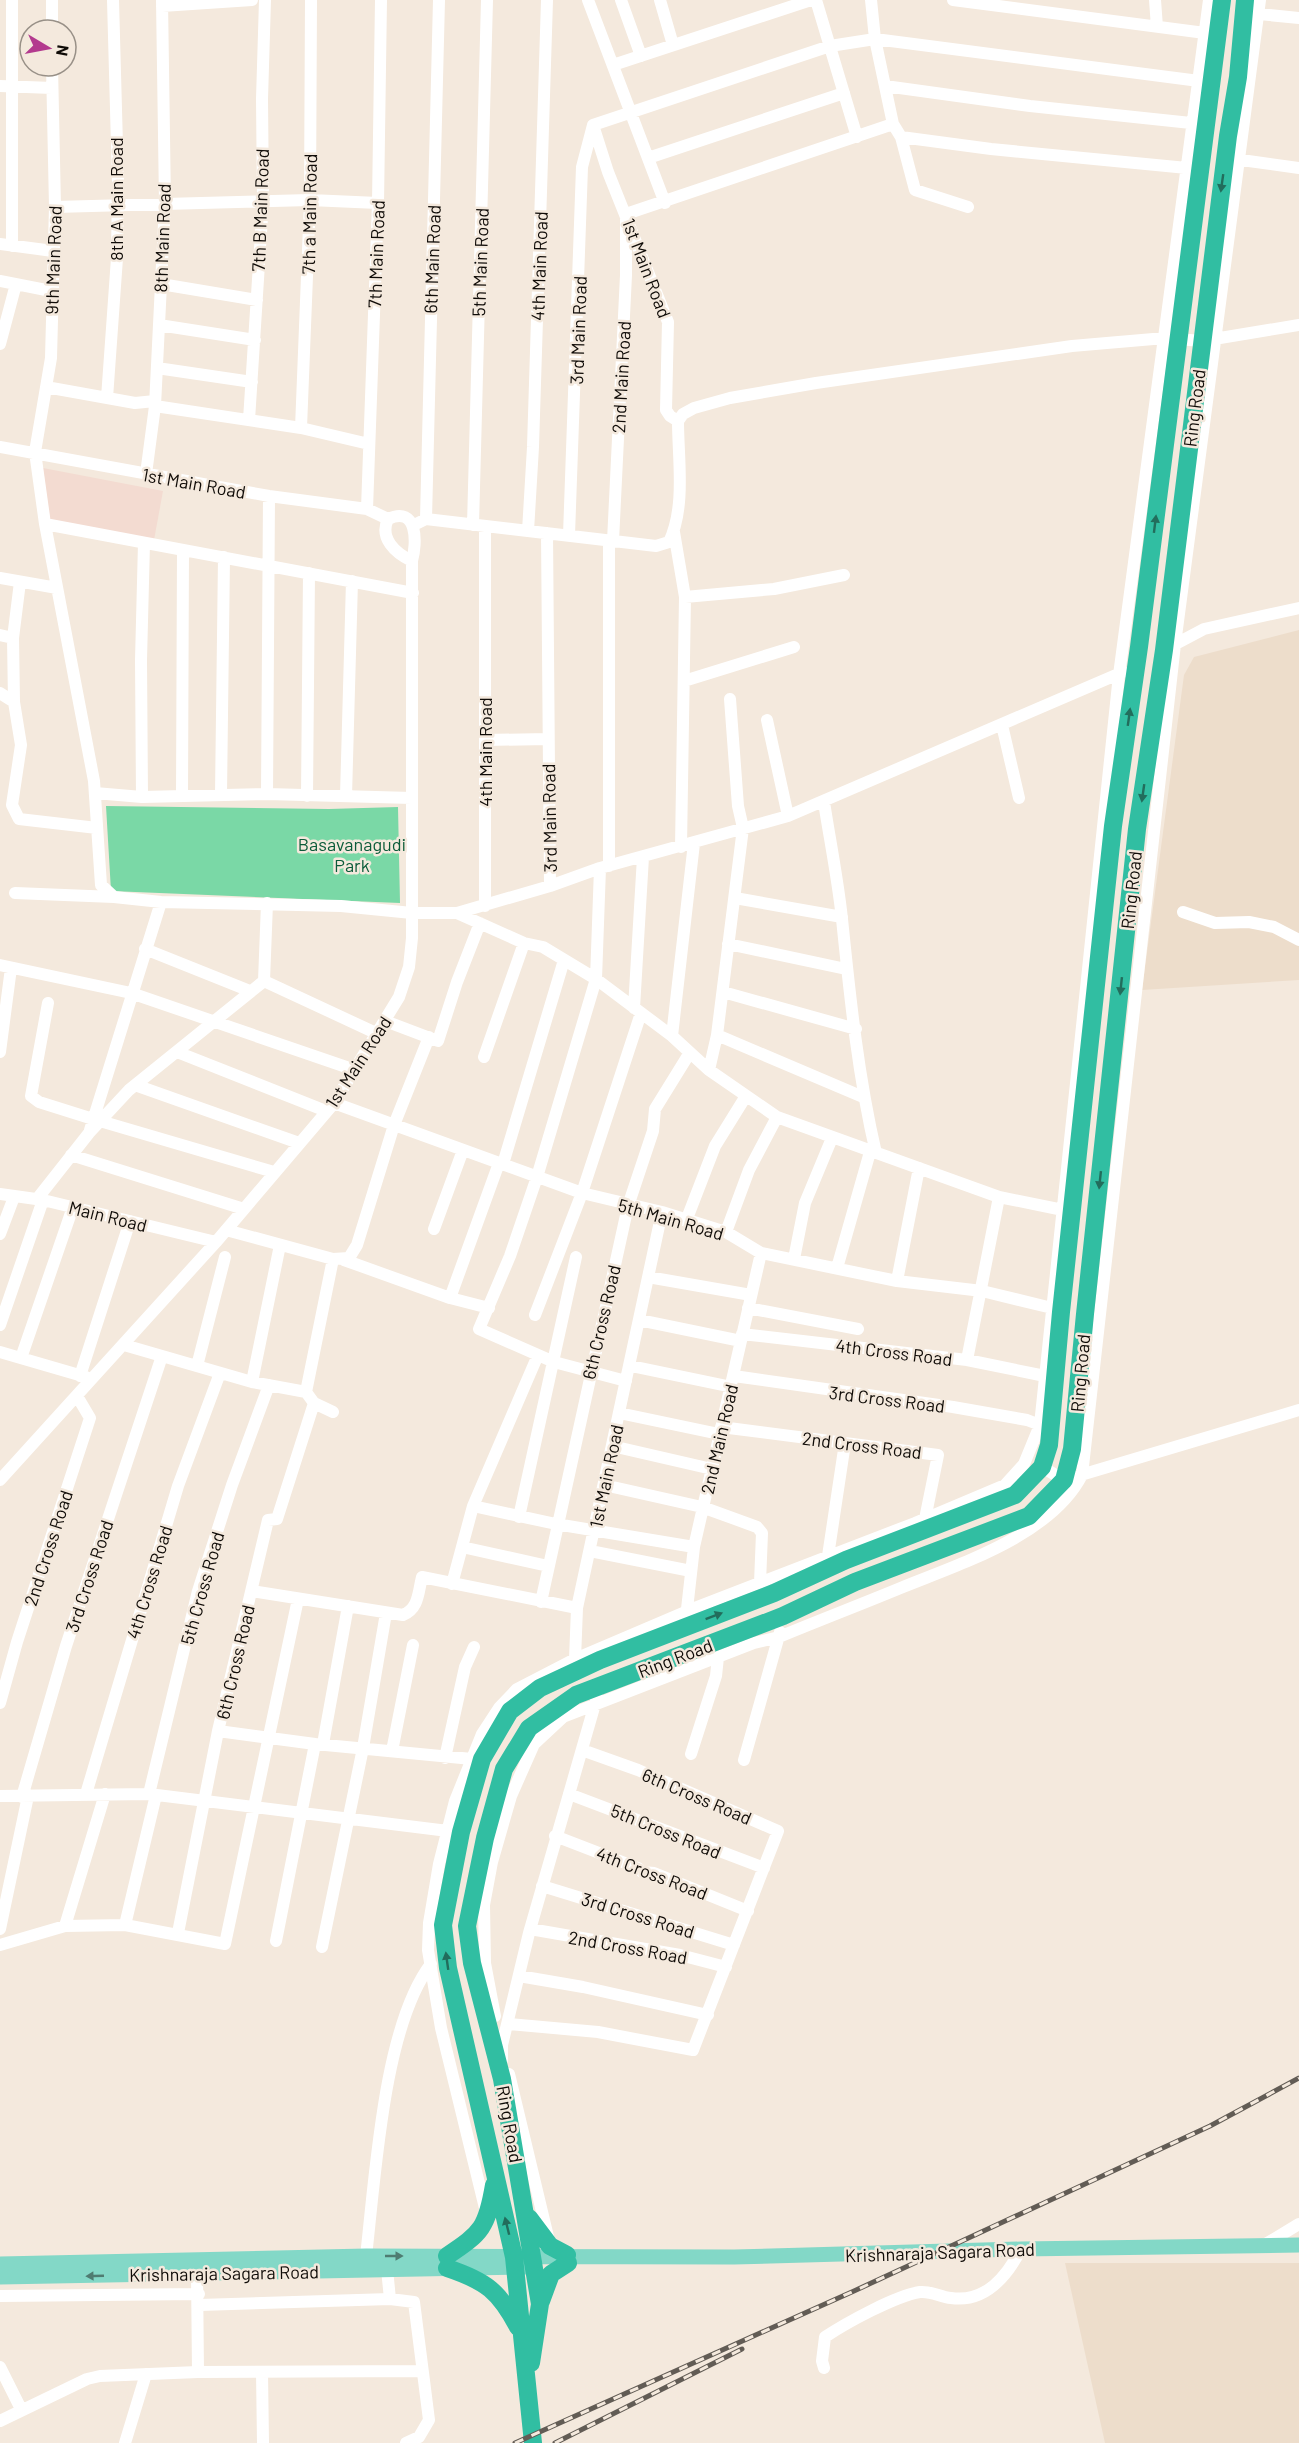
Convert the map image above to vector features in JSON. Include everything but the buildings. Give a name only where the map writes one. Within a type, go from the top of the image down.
[{"type":"highway","name":"Ring Road","points":[[533,2443],[521,2334],[527,2214],[502,2079],[472,1963],[467,1926],[485,1838],[504,1769],[529,1728],[576,1695],[597,1695],[638,1672],[783,1616],[855,1582],[1029,1516],[1064,1480],[1072,1449],[1137,829],[1169,647],[1233,159],[1245,0]]},
{"type":"highway","name":"Ring Road","points":[[526,2388],[540,2304],[495,2180],[448,1968],[443,1925],[461,1832],[482,1759],[510,1711],[577,1664],[633,1648],[686,1620],[774,1593],[846,1560],[1015,1495],[1042,1467],[1049,1445],[1060,1312],[1113,826],[1138,659],[1171,339],[1212,1]]},
{"type":"highway","points":[[633,1648],[638,1672]]},
{"type":"highway","points":[[495,2180],[482,2230],[447,2262],[492,2289],[509,2308],[521,2334]]},
{"type":"highway","points":[[527,2214],[550,2246],[572,2259],[551,2274],[540,2304]]},
{"type":"main road","name":"Krishnaraja Sagara Road","points":[[0,2264],[524,2262],[1021,2249],[1299,2245]]},
{"type":"main road","name":"Krishnaraja Sagara Road","points":[[0,2277],[197,2273],[365,2263],[387,2269],[447,2262]]},
{"type":"street","points":[[12,0],[6,86],[6,245],[53,251]]},
{"type":"street","points":[[52,0],[52,18]]},
{"type":"street","name":"8th A Main Road","points":[[107,398],[118,204],[113,0]]},
{"type":"street","points":[[162,3],[252,0]]},
{"type":"street","name":"7th B Main Road","points":[[249,420],[263,201],[262,99],[265,0]]},
{"type":"street","name":"7th a Main Road","points":[[302,428],[310,200],[311,0]]},
{"type":"street","name":"7th Main Road","points":[[367,508],[378,203],[381,0]]},
{"type":"street","name":"6th Main Road","points":[[426,519],[439,0]]},
{"type":"street","name":"5th Main Road","points":[[479,525],[487,0]]},
{"type":"street","name":"4th Main Road","points":[[528,531],[534,435],[546,0]]},
{"type":"street","points":[[588,0],[665,203]]},
{"type":"street","points":[[621,0],[641,56]]},
{"type":"street","points":[[660,0],[673,45]]},
{"type":"street","points":[[613,65],[811,0]]},
{"type":"street","points":[[816,0],[857,137]]},
{"type":"street","points":[[871,0],[875,39],[893,124],[901,137],[915,190],[968,207]]},
{"type":"street","points":[[953,0],[1205,33]]},
{"type":"street","points":[[1155,0],[1157,27]]},
{"type":"street","points":[[1260,0],[1233,159],[1299,168]]},
{"type":"street","points":[[487,2216],[441,2028],[430,1964],[429,1923],[439,1864],[455,1802],[482,1734],[500,1708],[517,1689],[686,1620],[760,1583],[925,1519],[1005,1485],[1024,1464],[1040,1425],[1119,675],[1171,339],[1191,123],[1212,1]]},
{"type":"street","name":"8th Main Road","points":[[146,474],[155,404],[165,203],[162,3]]},
{"type":"street","points":[[1259,14],[1299,18]]},
{"type":"street","points":[[593,125],[830,46],[875,39],[1199,81]]},
{"type":"street","name":"9th Main Road","points":[[52,78],[55,207],[51,358],[35,452],[45,524],[96,793],[101,885],[114,897]]},
{"type":"street","points":[[6,86],[52,88]]},
{"type":"street","points":[[885,86],[1030,106],[1191,123]]},
{"type":"street","points":[[648,158],[844,93]]},
{"type":"street","points":[[626,214],[665,203],[893,124]]},
{"type":"street","name":"1st Main Road","points":[[593,125],[608,172],[668,322],[666,410],[678,421],[678,511],[674,532],[685,597],[681,847]]},
{"type":"street","name":"3rd Main Road","points":[[569,536],[582,168],[593,125]]},
{"type":"street","points":[[901,137],[991,149],[1187,168]]},
{"type":"street","points":[[55,207],[310,200],[378,203]]},
{"type":"street","name":"2nd Main Road","points":[[538,1355],[479,1329],[489,1308],[537,1177],[596,979],[605,867],[611,541],[626,275],[626,214]]},
{"type":"street","points":[[0,281],[51,291]]},
{"type":"street","points":[[0,344],[16,284]]},
{"type":"street","points":[[161,284],[257,300]]},
{"type":"street","points":[[678,421],[683,414],[694,408],[730,398],[816,383],[1072,346],[1171,339],[1210,340],[1299,325]]},
{"type":"street","points":[[159,326],[255,339]]},
{"type":"street","points":[[157,368],[252,382]]},
{"type":"street","points":[[46,387],[302,428],[369,444]]},
{"type":"street","name":"1st Main Road","points":[[0,447],[269,496],[367,508],[388,519],[402,517],[414,525],[416,539],[412,561],[412,913],[409,967],[399,996],[378,1034],[330,1107],[216,1242],[0,1480]]},
{"type":"street","points":[[267,794],[269,496]]},
{"type":"street","points":[[388,519],[384,530],[387,540],[399,554],[412,561]]},
{"type":"street","points":[[414,525],[426,519],[656,546],[669,542],[674,532]]},
{"type":"street","points":[[45,524],[413,593]]},
{"type":"street","name":"4th Main Road","points":[[479,525],[485,740],[485,906]]},
{"type":"street","name":"3rd Main Road","points":[[547,533],[550,886]]},
{"type":"street","points":[[142,797],[141,660],[144,543]]},
{"type":"street","points":[[182,796],[183,550]]},
{"type":"street","points":[[221,794],[224,557]]},
{"type":"street","points":[[307,796],[309,573]]},
{"type":"street","points":[[685,597],[774,589],[844,575]]},
{"type":"street","points":[[0,578],[57,588]]},
{"type":"street","points":[[346,796],[352,581]]},
{"type":"street","points":[[20,582],[6,637],[21,745],[12,805],[19,819],[97,828]]},
{"type":"street","points":[[550,2246],[492,2005],[485,1963],[484,1905],[492,1862],[511,1796],[534,1744],[563,1717],[597,1695],[718,1657],[754,1643],[779,1637],[1008,1542],[1059,1507],[1075,1489],[1082,1475],[1169,647],[1204,629],[1299,608]]},
{"type":"street","points":[[684,681],[794,647]]},
{"type":"street","points":[[15,893],[114,897],[161,902],[267,903],[341,906],[412,913],[457,913],[550,886],[605,867],[788,816],[1119,675],[1138,659]]},
{"type":"street","points":[[0,693],[14,702]]},
{"type":"street","points":[[709,1070],[723,992],[742,828],[738,806],[730,699]]},
{"type":"street","points":[[767,720],[788,816]]},
{"type":"street","points":[[1002,725],[1019,798]]},
{"type":"street","points":[[485,740],[548,739]]},
{"type":"street","points":[[96,793],[142,797],[267,794],[412,798]]},
{"type":"street","points":[[824,802],[842,918],[846,969],[856,1029],[863,1097],[873,1153],[837,1268]]},
{"type":"street","points":[[672,1036],[694,843]]},
{"type":"street","points":[[535,1315],[582,1193],[638,1010],[643,857]]},
{"type":"street","points":[[735,898],[842,918]]},
{"type":"street","points":[[97,1120],[131,993],[161,902]]},
{"type":"street","points":[[264,981],[267,903]]},
{"type":"street","points":[[1183,912],[1215,922],[1249,922],[1274,927],[1299,940]]},
{"type":"street","points":[[457,913],[524,943],[543,947],[596,979],[672,1036],[709,1070],[777,1117],[999,1197],[1063,1210]]},
{"type":"street","points":[[385,1021],[438,1041],[457,982],[480,923]]},
{"type":"street","points":[[484,1057],[524,943]]},
{"type":"street","points":[[728,944],[846,969]]},
{"type":"street","points":[[145,949],[250,991]]},
{"type":"street","points":[[450,1298],[501,1164],[564,960]]},
{"type":"street","points":[[0,1052],[6,966],[131,993],[355,1070]]},
{"type":"street","points":[[0,1325],[40,1199],[97,1120],[135,1085],[264,981]]},
{"type":"street","points":[[264,981],[378,1034]]},
{"type":"street","points":[[723,992],[856,1029]]},
{"type":"street","points":[[48,1003],[32,1096],[39,1102],[274,1172]]},
{"type":"street","points":[[717,1035],[863,1097]]},
{"type":"street","points":[[338,1260],[349,1258],[357,1245],[394,1125],[429,1037]]},
{"type":"street","name":"5th Main Road","points":[[177,1052],[330,1107],[394,1125],[582,1193],[628,1206],[662,1212],[726,1232],[761,1253],[897,1281],[982,1291],[1052,1308]]},
{"type":"street","name":"6th Cross Road","points":[[542,1602],[556,1524],[628,1206],[653,1131],[655,1109],[689,1054]]},
{"type":"street","points":[[135,1085],[298,1143]]},
{"type":"street","points":[[686,1221],[715,1146],[746,1096]]},
{"type":"street","points":[[726,1232],[749,1170],[777,1117]]},
{"type":"street","points":[[794,1259],[805,1203],[832,1138]]},
{"type":"street","points":[[434,1229],[463,1150]]},
{"type":"street","points":[[72,1155],[244,1209]]},
{"type":"street","points":[[897,1281],[919,1168]]},
{"type":"street","name":"Main Road","points":[[0,1194],[40,1199],[216,1242]]},
{"type":"street","points":[[0,1234],[14,1197]]},
{"type":"street","points":[[967,1360],[999,1197]]},
{"type":"street","points":[[21,1358],[73,1207]]},
{"type":"street","name":"1st Main Road","points":[[577,1664],[577,1608],[631,1366],[662,1212]]},
{"type":"street","points":[[80,1376],[130,1221]]},
{"type":"street","points":[[226,1230],[338,1260],[450,1298],[489,1308]]},
{"type":"street","points":[[252,1382],[280,1245]]},
{"type":"street","name":"2nd Main Road","points":[[686,1620],[694,1547],[702,1507],[761,1253]]},
{"type":"street","points":[[197,1366],[225,1257]]},
{"type":"street","points":[[519,1517],[576,1257]]},
{"type":"street","points":[[306,1392],[338,1260]]},
{"type":"street","points":[[648,1277],[751,1295]]},
{"type":"street","points":[[748,1308],[858,1329]]},
{"type":"street","name":"4th Cross Road","points":[[639,1320],[741,1338],[967,1360],[1045,1376]]},
{"type":"street","points":[[124,1345],[252,1382],[306,1392],[314,1403],[333,1412]]},
{"type":"street","points":[[0,1352],[93,1379]]},
{"type":"street","points":[[452,1584],[473,1506],[538,1355],[554,1362],[626,1381]]},
{"type":"street","name":"3rd Cross Road","points":[[0,1929],[25,1797],[66,1646],[162,1356]]},
{"type":"street","name":"3rd Cross Road","points":[[631,1366],[733,1381],[953,1407],[1028,1420],[1040,1425]]},
{"type":"street","name":"4th Cross Road","points":[[86,1794],[178,1486],[220,1373]]},
{"type":"street","name":"5th Cross Road","points":[[125,1925],[198,1591],[232,1485],[269,1385]]},
{"type":"street","name":"2nd Cross Road","points":[[0,1702],[17,1642],[90,1418],[78,1396]]},
{"type":"street","name":"6th Cross Road","points":[[178,1933],[219,1731],[268,1520],[277,1520],[314,1403]]},
{"type":"street","points":[[1042,1467],[1064,1480],[1299,1410]]},
{"type":"street","name":"2nd Cross Road","points":[[619,1413],[720,1430],[938,1455],[925,1519]]},
{"type":"street","points":[[828,1556],[844,1443]]},
{"type":"street","points":[[612,1446],[712,1469]]},
{"type":"street","points":[[604,1485],[702,1507],[757,1527],[762,1533],[760,1583]]},
{"type":"street","points":[[473,1506],[556,1524],[694,1547]]},
{"type":"street","points":[[462,1547],[548,1566]]},
{"type":"street","points":[[590,1551],[691,1571]]},
{"type":"street","points":[[252,1591],[403,1615],[412,1610],[422,1577],[577,1608]]},
{"type":"street","points":[[0,1945],[65,1926],[125,1925],[178,1933],[225,1944],[298,1599]]},
{"type":"street","points":[[276,1941],[301,1813],[319,1744],[348,1606]]},
{"type":"street","points":[[322,1947],[363,1748],[386,1613]]},
{"type":"street","points":[[744,1760],[783,1616]]},
{"type":"street","points":[[392,1751],[413,1645]]},
{"type":"street","points":[[445,1758],[465,1667],[474,1647]]},
{"type":"street","points":[[691,1755],[716,1676],[718,1657]]},
{"type":"street","points":[[502,2079],[502,2045],[509,2024],[530,1929],[597,1695]]},
{"type":"street","points":[[219,1731],[445,1758],[472,1759]]},
{"type":"street","name":"6th Cross Road","points":[[582,1750],[638,1770],[778,1831],[764,1868]]},
{"type":"street","points":[[65,1926],[105,1794]]},
{"type":"street","name":"5th Cross Road","points":[[569,1794],[764,1868]]},
{"type":"street","points":[[0,1796],[153,1795],[448,1831]]},
{"type":"street","name":"4th Cross Road","points":[[555,1836],[748,1911]]},
{"type":"street","points":[[509,2024],[598,2031],[693,2050],[764,1868]]},
{"type":"street","name":"3rd Cross Road","points":[[542,1886],[734,1946]]},
{"type":"street","name":"2nd Cross Road","points":[[530,1929],[680,1955],[726,1967]]},
{"type":"street","points":[[365,2263],[385,2109],[397,2047],[412,1993],[430,1964]]},
{"type":"street","points":[[519,1976],[583,1987],[708,2015]]},
{"type":"street","points":[[1262,2246],[1299,2224]]},
{"type":"street","points":[[824,2368],[822,2361],[825,2337],[843,2325],[919,2292],[959,2299],[980,2294],[996,2286],[1010,2270],[1021,2249]]},
{"type":"street","points":[[387,2269],[390,2299]]},
{"type":"street","points":[[197,2273],[198,2372]]},
{"type":"street","points":[[0,2296],[390,2299],[414,2302],[429,2420],[419,2437],[406,2443]]},
{"type":"street","points":[[0,2367],[21,2409]]},
{"type":"street","points":[[0,2421],[87,2379],[198,2372],[421,2371]]},
{"type":"street","points":[[262,2372],[263,2443]]},
{"type":"street","points":[[125,2443],[146,2374]]},
{"type":"shaded area","points":[[43,468],[163,491],[154,540],[50,520]]},
{"type":"shaded area","points":[[1299,630],[1299,980],[1142,990],[1184,675],[1194,657]]},
{"type":"shaded area","points":[[1065,2263],[1299,2263],[1299,2443],[1105,2443]]},
{"type":"green space","name":"Basavanagudi Park","points":[[106,806],[329,809],[398,807],[400,903],[111,891]]},
{"type":"railway","points":[[515,2443],[854,2291],[1210,2126],[1299,2078]]},
{"type":"railway","points":[[555,2443],[742,2349]]}]
